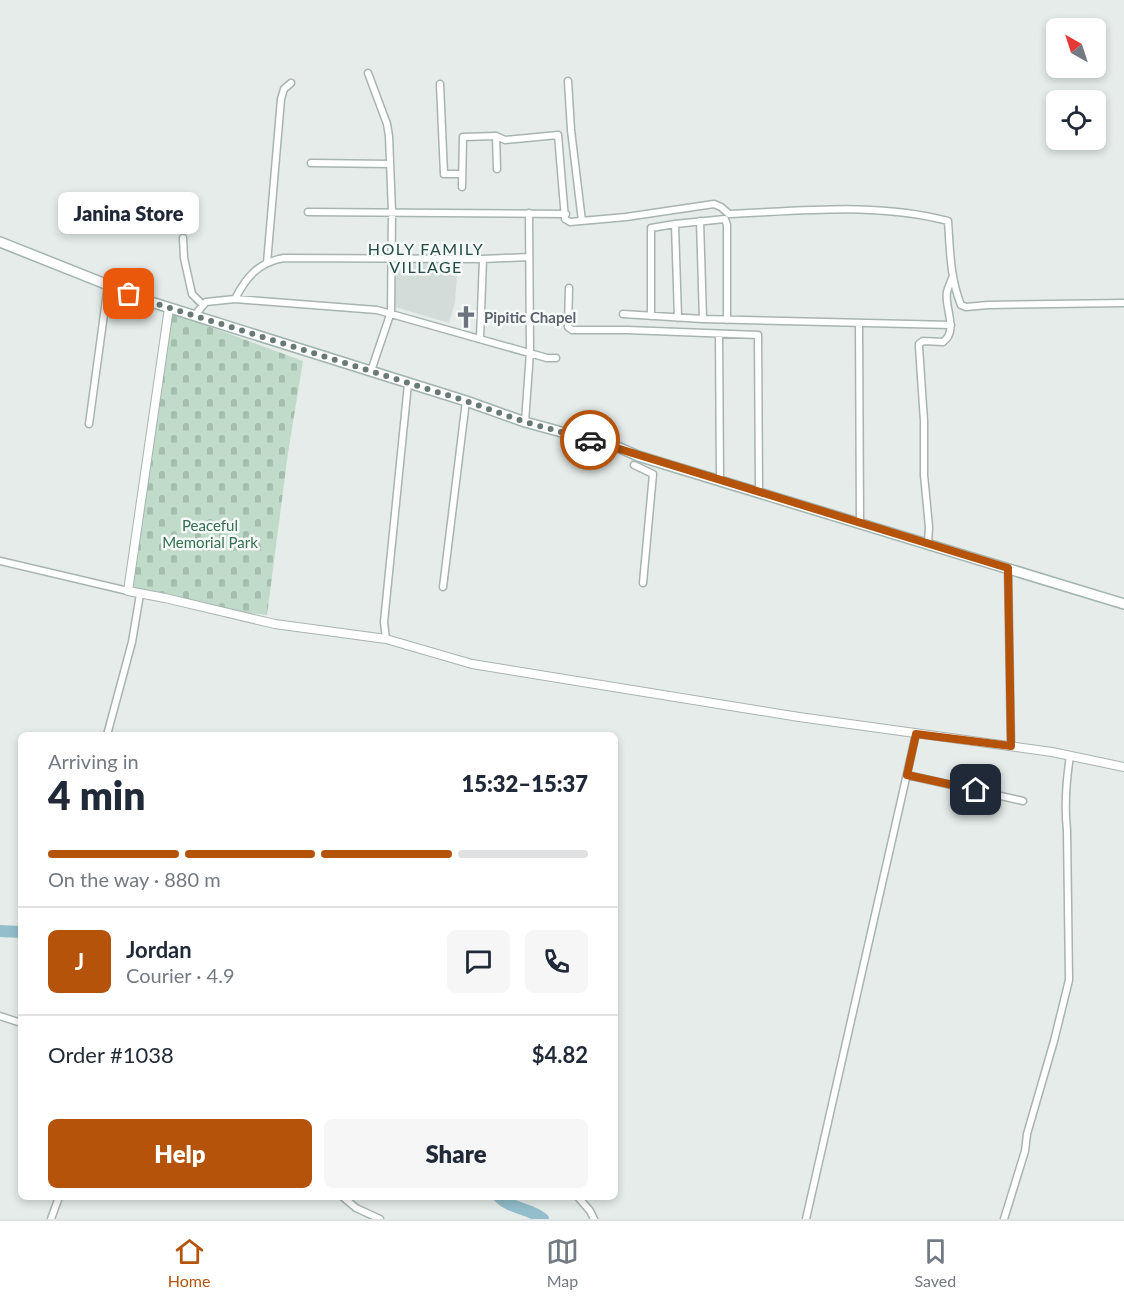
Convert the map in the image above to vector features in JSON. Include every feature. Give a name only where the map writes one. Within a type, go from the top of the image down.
[{"type":"main road","points":[[0,242],[169,308],[466,401],[525,422],[620,448],[638,456],[1124,604]]},
{"type":"street","points":[[368,73],[387,124],[392,212],[391,312],[371,371]]},
{"type":"street","points":[[568,81],[571,130],[582,221]]},
{"type":"street","points":[[267,262],[281,99],[285,89],[291,83]]},
{"type":"street","points":[[440,84],[444,174],[462,174]]},
{"type":"street","points":[[462,187],[463,137],[496,136],[505,140],[558,135],[567,221],[626,217],[714,204],[722,207],[729,214],[816,209],[924,214],[948,221],[953,277],[961,304],[966,307],[988,304],[1124,303]]},
{"type":"street","points":[[496,136],[497,169]]},
{"type":"street","points":[[311,163],[390,164]]},
{"type":"street","points":[[308,212],[566,214]]},
{"type":"street","points":[[525,422],[530,352],[529,213]]},
{"type":"street","points":[[651,316],[650,231],[653,227],[722,219],[727,221],[727,320]]},
{"type":"street","points":[[700,221],[703,319]]},
{"type":"street","points":[[675,224],[678,318]]},
{"type":"street","points":[[183,238],[184,258],[192,294],[202,304]]},
{"type":"street","points":[[235,299],[248,276],[267,262],[280,258],[483,259],[529,257]]},
{"type":"street","points":[[480,338],[483,259]]},
{"type":"street","points":[[928,544],[929,526],[924,476],[924,422],[919,344],[923,341],[943,342],[949,335],[951,325],[947,292],[953,277]]},
{"type":"street","points":[[89,424],[108,285]]},
{"type":"street","points":[[568,288],[570,329],[758,335],[759,492]]},
{"type":"street","points":[[947,303],[959,298]]},
{"type":"street","points":[[194,316],[202,304],[209,301],[235,299],[391,312],[547,358],[556,358]]},
{"type":"street","points":[[128,591],[169,308]]},
{"type":"street","points":[[622,314],[727,320],[951,325]]},
{"type":"street","points":[[859,323],[860,523]]},
{"type":"street","points":[[719,334],[720,480]]},
{"type":"street","points":[[386,639],[384,622],[408,384]]},
{"type":"street","points":[[443,587],[466,401]]},
{"type":"street","points":[[634,465],[652,474],[643,583]]},
{"type":"street","points":[[0,561],[274,624],[386,639],[472,664],[916,734],[1011,746],[1124,767]]},
{"type":"street","points":[[1008,568],[1011,746]]},
{"type":"street","points":[[108,732],[132,642],[140,594]]},
{"type":"street","points":[[806,1219],[916,734]]},
{"type":"street","points":[[1004,1219],[1069,980],[1067,830],[1064,806],[1070,756]]},
{"type":"street","points":[[907,775],[1023,801]]},
{"type":"street","points":[[0,1016],[18,1022]]},
{"type":"street","points":[[51,1219],[58,1200]]},
{"type":"street","points":[[347,1200],[356,1208],[380,1219]]},
{"type":"street","points":[[581,1200],[594,1219]]},
{"type":"shaded area","points":[[395,261],[458,261],[455,302],[449,323],[395,307]]},
{"type":"green space","name":"Peaceful Memorial Park","points":[[170,312],[303,361],[288,453],[267,615],[133,588]]},
{"type":"waterway","points":[[0,931],[18,932]]},
{"type":"waterway","points":[[503,1200],[543,1219]]},
{"type":"way so far","points":[[129,294],[466,401],[525,422],[590,440]]},
{"type":"place","name":"Janina Store","points":[[129,294]]},
{"type":"place","name":"Pipitic Chapel","points":[[466,317]]},
{"type":"district","name":"HOLY FAMILY VILLAGE","points":[[426,257]]},
{"type":"route","points":[[590,440],[1008,568],[1011,746],[916,734],[907,775],[976,790]]}]
